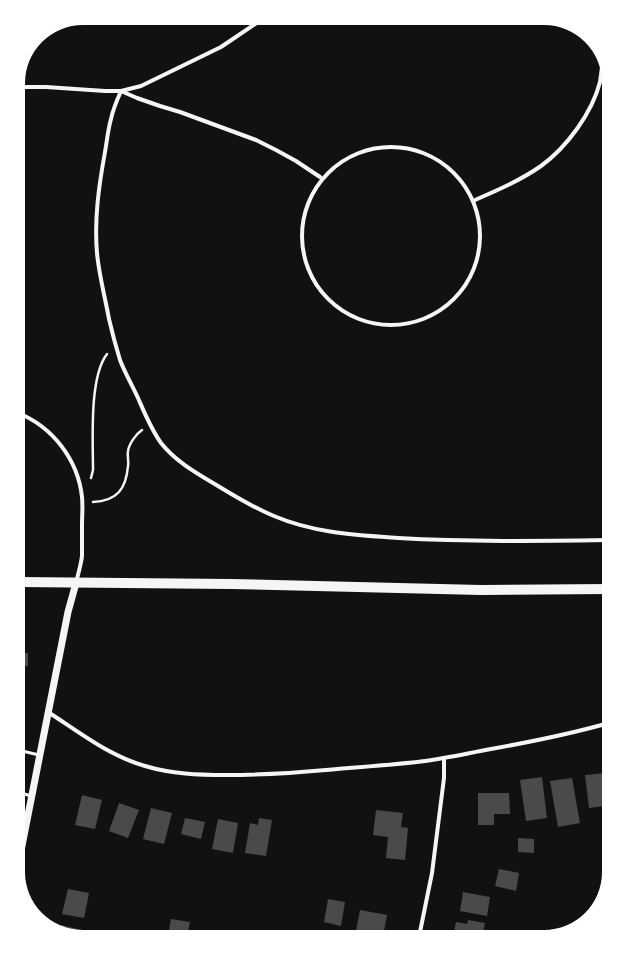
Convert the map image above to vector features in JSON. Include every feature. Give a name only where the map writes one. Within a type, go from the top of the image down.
[{"type":"main road","points":[[25,582],[231,584],[489,590],[602,589]]},
{"type":"street","points":[[25,87],[120,91],[141,86],[221,46],[253,25]]},
{"type":"street","points":[[475,200],[512,183],[542,166],[567,143],[580,126],[588,112],[600,82],[601,73]]},
{"type":"street","points":[[120,91],[256,140],[296,161],[320,177]]},
{"type":"street","points":[[120,91],[110,119],[97,208],[97,252],[100,274],[111,329],[120,359],[152,428],[171,453],[200,475],[249,504],[275,517],[327,531],[349,535],[434,540],[602,540]]},
{"type":"street","points":[[399,148],[413,152],[426,156],[449,169],[463,181],[475,200],[478,206],[480,233],[471,272],[464,288],[449,304],[440,311],[424,319],[408,324],[386,325],[362,320],[351,316],[332,302],[320,291],[314,280],[305,258],[303,246],[304,221],[308,200],[316,182],[320,177],[332,166],[344,160],[356,155],[382,149],[399,148]]},
{"type":"street","points":[[25,416],[46,430],[64,450],[76,473],[82,498],[82,556],[68,612],[32,796],[25,820]]},
{"type":"street","points":[[48,712],[96,744],[127,760],[161,770],[196,775],[286,774],[426,761],[553,737],[602,725]]},
{"type":"street","points":[[420,930],[432,873],[444,778],[444,758]]},
{"type":"lane","points":[[25,752],[39,755]]},
{"type":"lane","points":[[25,794],[32,796]]},
{"type":"path","points":[[91,478],[93,470],[95,391],[100,365],[110,351]]},
{"type":"path","points":[[93,502],[108,500],[121,490],[125,481],[130,445],[137,433],[143,429],[152,428]]},
{"type":"building","points":[[25,653],[28,653],[28,666],[25,666]]},
{"type":"building","points":[[602,773],[602,806],[589,808],[585,775]]},
{"type":"building","points":[[542,777],[547,818],[526,821],[520,780]]},
{"type":"building","points":[[572,778],[580,823],[558,827],[550,781]]},
{"type":"building","points":[[478,793],[509,793],[510,814],[494,814],[494,825],[478,825]]},
{"type":"building","points":[[82,795],[102,800],[95,829],[75,825]]},
{"type":"building","points":[[119,803],[139,810],[128,838],[109,831]]},
{"type":"building","points":[[151,808],[172,813],[164,844],[143,839]]},
{"type":"building","points":[[376,810],[403,813],[401,827],[408,828],[405,860],[386,858],[388,837],[373,835]]},
{"type":"building","points":[[185,818],[205,822],[201,839],[181,834]]},
{"type":"building","points":[[259,818],[272,820],[266,856],[245,853],[250,823],[258,825]]},
{"type":"building","points":[[218,819],[238,823],[233,853],[212,849]]},
{"type":"building","points":[[518,838],[534,839],[534,853],[518,852]]},
{"type":"building","points":[[499,869],[519,873],[516,891],[495,886]]},
{"type":"building","points":[[68,889],[89,893],[84,918],[62,914]]},
{"type":"building","points":[[463,892],[490,897],[487,916],[460,911]]},
{"type":"building","points":[[328,899],[345,902],[341,926],[324,922]]},
{"type":"building","points":[[360,910],[387,915],[384,930],[356,930]]},
{"type":"building","points":[[171,919],[190,922],[188,930],[169,930]]},
{"type":"building","points":[[468,920],[485,923],[484,930],[454,930],[456,922],[467,924]]},
{"type":"building","points":[[61,925],[82,930],[71,929]]}]
